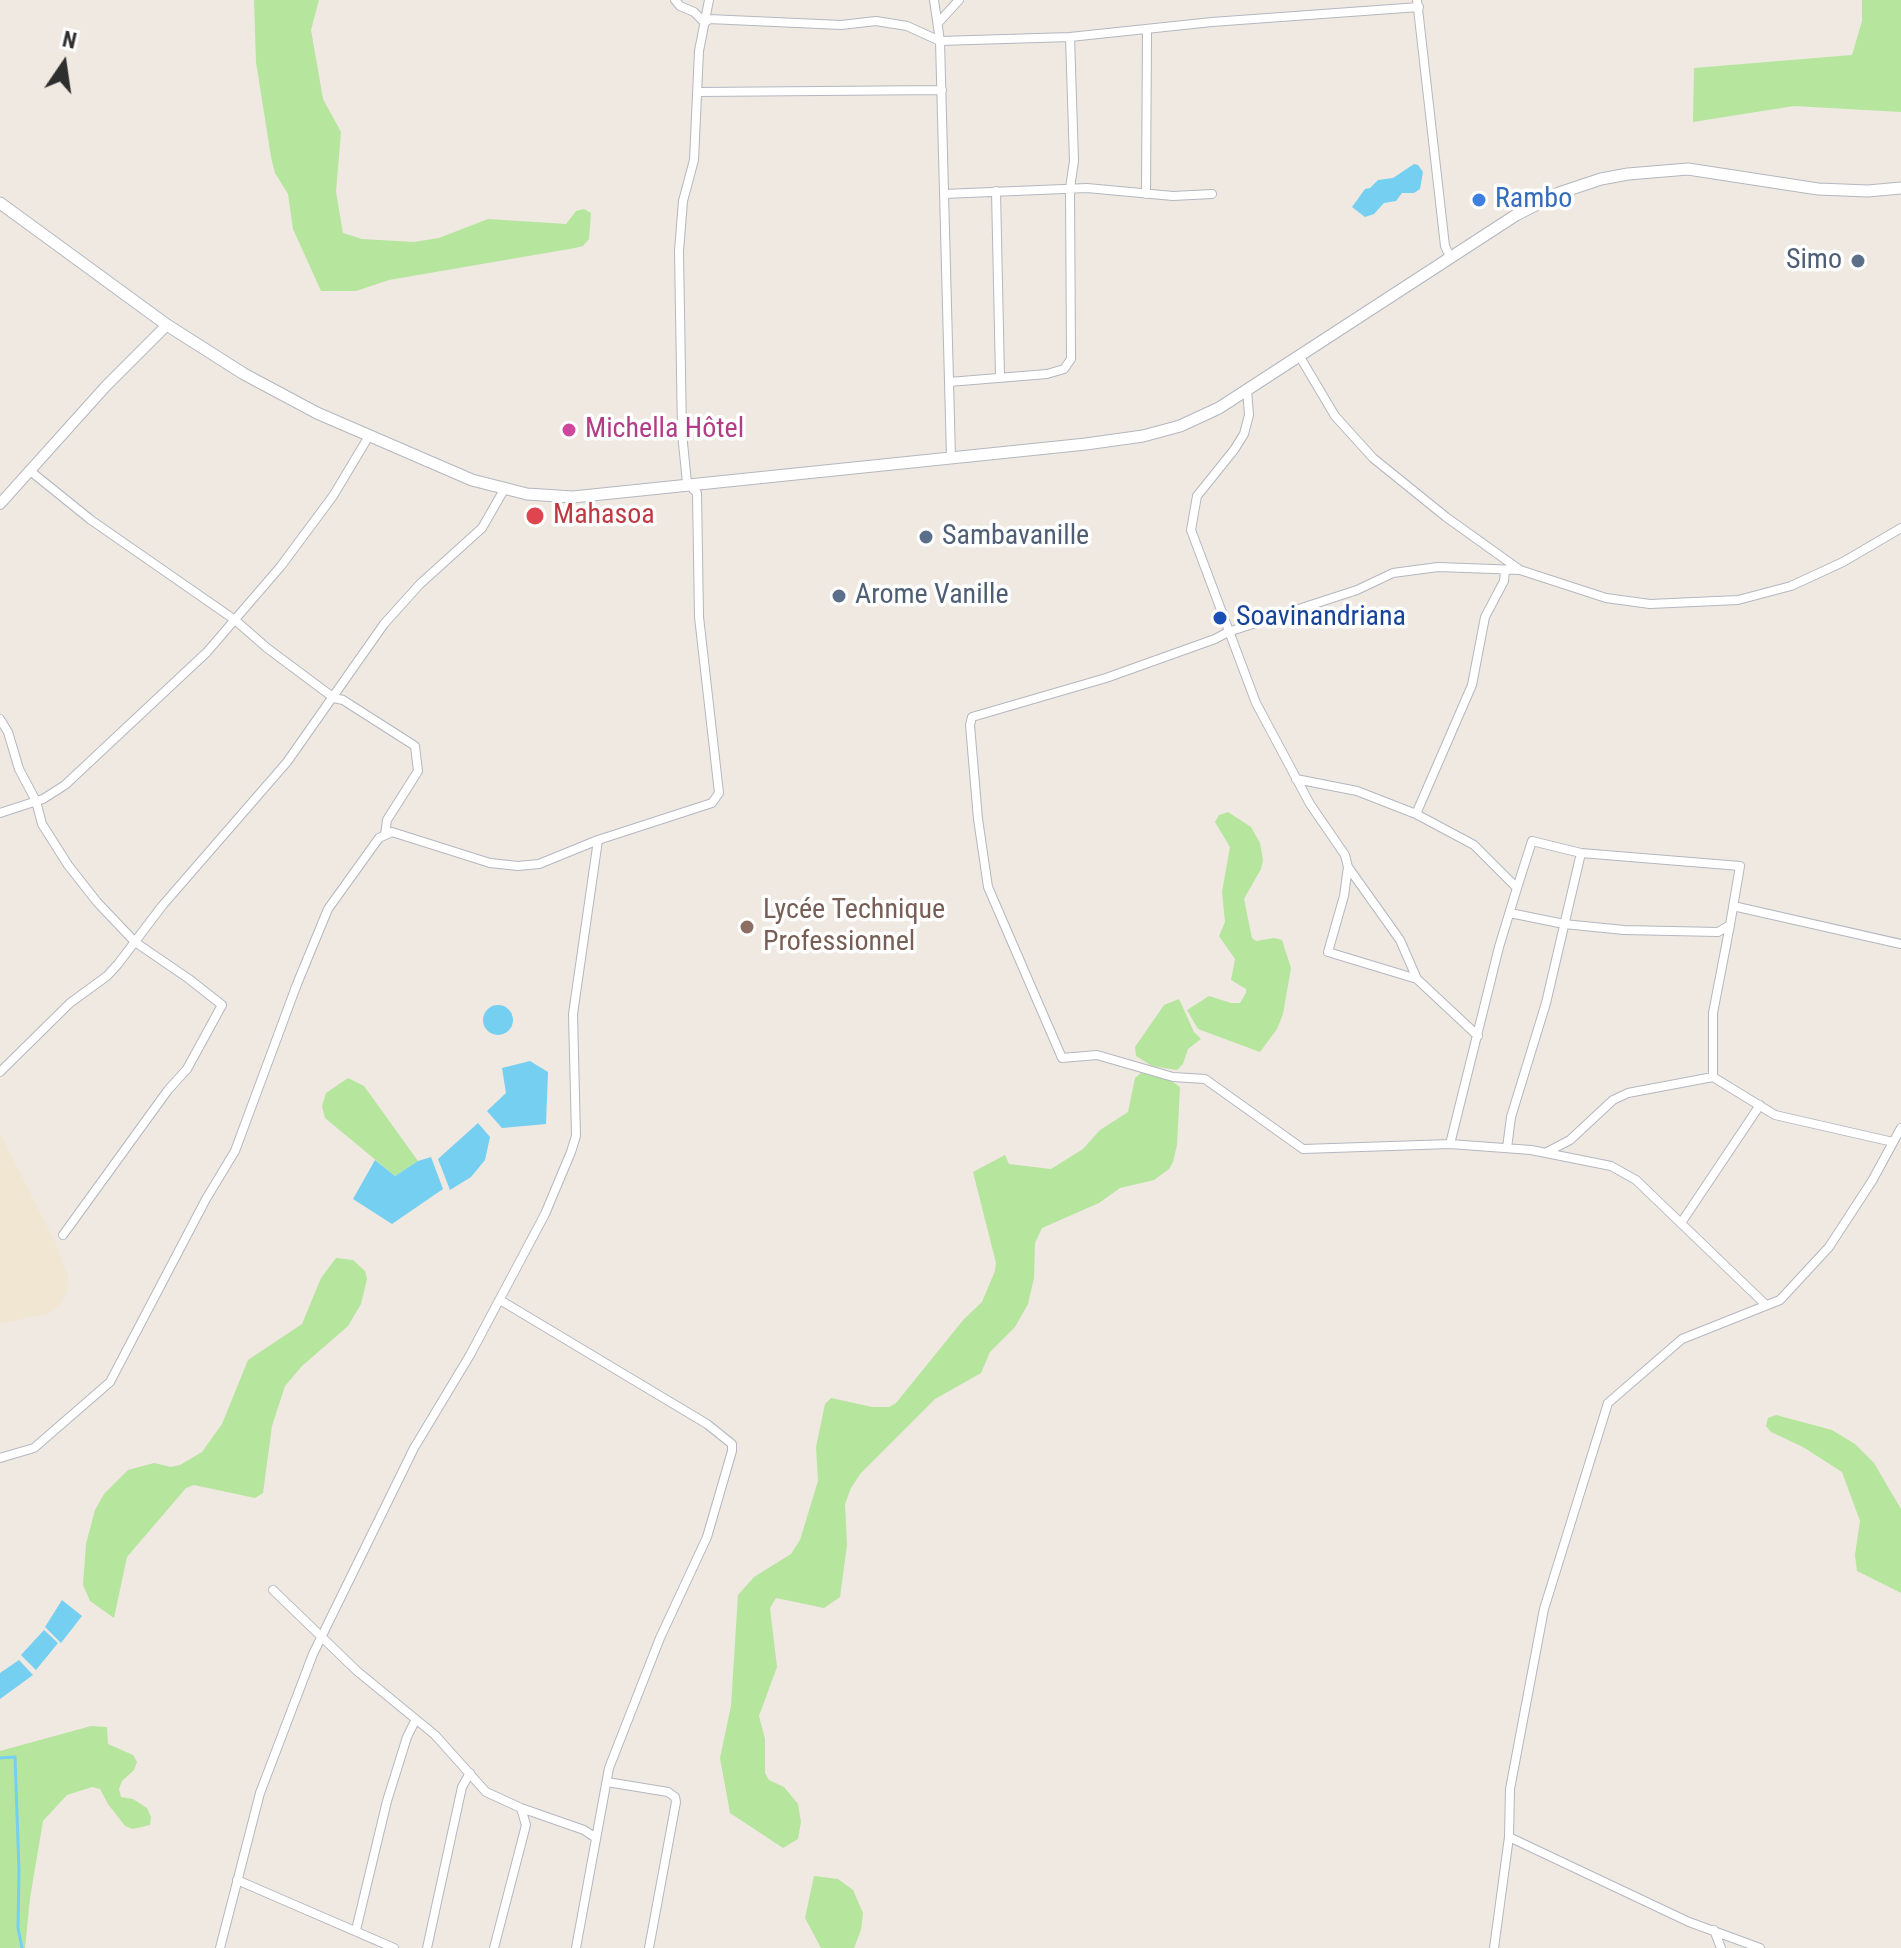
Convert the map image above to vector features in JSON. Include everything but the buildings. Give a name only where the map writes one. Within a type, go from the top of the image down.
[{"type":"main road","points":[[0,203],[167,325],[244,374],[317,413],[472,480],[538,495],[573,497],[1143,436],[1180,426],[1219,408],[1516,215],[1559,193],[1601,179],[1688,169],[1818,189],[1868,191],[1901,188]]},
{"type":"street","points":[[675,0],[705,23]]},
{"type":"street","points":[[0,1458],[34,1448],[110,1382],[206,1199],[235,1151],[328,909],[379,838],[392,832],[490,863],[518,866],[539,864],[598,840],[712,803],[719,793],[699,617],[697,493],[687,483],[682,433],[679,251],[683,201],[694,160],[699,51],[709,0]]},
{"type":"street","points":[[934,0],[942,90],[951,457]]},
{"type":"street","points":[[938,23],[959,0]]},
{"type":"street","points":[[705,23],[709,19],[841,25],[876,21],[907,26],[940,41],[1070,37],[1418,4],[1445,246],[1450,257]]},
{"type":"street","points":[[1146,194],[1147,31]]},
{"type":"street","points":[[949,382],[1047,374],[1064,369],[1071,359],[1070,188],[1074,161],[1070,37]]},
{"type":"street","points":[[698,92],[942,90]]},
{"type":"street","points":[[944,194],[1070,188],[1146,194],[1212,194]]},
{"type":"street","points":[[996,191],[1000,377]]},
{"type":"street","points":[[0,504],[167,325]]},
{"type":"street","points":[[1300,357],[1335,416],[1373,458],[1446,517],[1520,570],[1606,598],[1650,604],[1738,600],[1791,586],[1843,562],[1901,528]]},
{"type":"street","points":[[1247,390],[1249,415],[1244,434],[1197,496],[1191,530],[1256,703],[1310,804],[1345,855],[1348,867],[1400,940],[1417,979],[1478,1036]]},
{"type":"street","points":[[0,813],[36,801],[65,785],[207,652],[281,566],[333,496],[369,436]]},
{"type":"street","points":[[29,470],[91,520],[235,620],[334,698],[343,700],[415,746],[418,771],[387,820],[385,835]]},
{"type":"street","points":[[0,1072],[70,1003],[107,976],[226,829],[287,762],[384,624],[420,584],[482,528],[505,488]]},
{"type":"street","points":[[1520,570],[1438,567],[1393,573],[1357,590],[1228,632],[1106,678],[972,717],[970,725],[978,819],[988,887],[1062,1058],[1097,1055],[1173,1077],[1205,1079],[1303,1149],[1450,1144],[1547,1152],[1611,1166],[1636,1180],[1766,1305]]},
{"type":"street","points":[[1416,814],[1472,685],[1485,617],[1504,581],[1505,570]]},
{"type":"street","points":[[0,719],[8,732],[19,769],[36,801],[42,824],[68,865],[97,902],[135,942],[222,1005],[187,1069],[168,1090],[63,1235]]},
{"type":"street","points":[[1296,779],[1357,791],[1416,814],[1474,845],[1517,888]]},
{"type":"street","points":[[220,1948],[260,1793],[313,1654],[414,1448],[500,1300],[545,1214],[576,1136],[573,1014],[598,840]]},
{"type":"street","points":[[1450,1144],[1510,913],[1532,841],[1581,853],[1740,866],[1713,1013],[1713,1077]]},
{"type":"street","points":[[1507,1148],[1511,1117],[1546,1003],[1581,853]]},
{"type":"street","points":[[1348,867],[1344,896],[1328,952],[1417,979]]},
{"type":"street","points":[[1733,906],[1901,944]]},
{"type":"street","points":[[1510,913],[1564,924],[1700,934],[1718,932],[1730,925]]},
{"type":"street","points":[[1547,1152],[1570,1140],[1613,1100],[1628,1093],[1713,1077],[1775,1115],[1893,1142]]},
{"type":"street","points":[[1681,1223],[1760,1105]]},
{"type":"street","points":[[1494,1948],[1509,1837],[1510,1789],[1544,1609],[1608,1403],[1682,1339],[1780,1300],[1829,1247],[1901,1128]]},
{"type":"street","points":[[500,1300],[707,1424],[732,1444],[707,1537],[649,1663],[607,1782],[576,1948]]},
{"type":"street","points":[[273,1590],[415,1721],[435,1735],[486,1792],[584,1830],[596,1838]]},
{"type":"street","points":[[356,1930],[387,1801],[415,1721]]},
{"type":"street","points":[[427,1948],[462,1787],[470,1773]]},
{"type":"street","points":[[607,1782],[668,1792],[675,1797],[649,1948]]},
{"type":"street","points":[[494,1948],[526,1825],[521,1808]]},
{"type":"street","points":[[1509,1837],[1689,1922],[1760,1948]]},
{"type":"street","points":[[237,1880],[394,1948]]},
{"type":"street","points":[[1714,1930],[1721,1948]]},
{"type":"shaded area","points":[[0,1133],[56,1244],[68,1276],[67,1291],[60,1305],[49,1313],[0,1324]]},
{"type":"green space","points":[[254,0],[319,0],[311,30],[323,99],[341,132],[336,192],[343,233],[362,239],[414,242],[439,238],[488,219],[566,224],[576,211],[584,209],[591,213],[589,239],[583,246],[575,248],[389,280],[356,291],[321,291],[293,229],[288,194],[275,173],[271,157],[256,62]]},
{"type":"green space","points":[[1862,0],[1901,0],[1901,112],[1794,106],[1693,122],[1694,68],[1852,55],[1862,21]]},
{"type":"green space","points":[[1228,812],[1251,827],[1260,843],[1261,869],[1244,899],[1252,938],[1256,941],[1282,940],[1291,968],[1283,1014],[1277,1029],[1260,1052],[1198,1029],[1187,1010],[1209,996],[1240,1003],[1246,993],[1246,989],[1231,980],[1235,959],[1219,936],[1225,922],[1222,892],[1230,847],[1215,822],[1219,815]]},
{"type":"green space","points":[[1179,999],[1194,1032],[1201,1039],[1188,1049],[1183,1064],[1177,1070],[1152,1066],[1136,1056],[1135,1047],[1164,1005]]},
{"type":"green space","points":[[1141,1073],[1167,1078],[1180,1087],[1177,1145],[1169,1169],[1154,1180],[1120,1188],[1099,1203],[1042,1228],[1035,1243],[1034,1278],[1028,1304],[1015,1327],[990,1352],[981,1373],[935,1399],[861,1473],[851,1488],[845,1504],[847,1545],[840,1597],[824,1608],[776,1598],[770,1608],[777,1667],[759,1716],[765,1739],[765,1773],[769,1780],[784,1787],[798,1804],[801,1822],[798,1839],[783,1848],[730,1813],[720,1758],[731,1706],[738,1595],[754,1577],[791,1554],[800,1540],[818,1481],[816,1447],[825,1404],[831,1398],[872,1407],[889,1407],[896,1403],[964,1319],[982,1302],[996,1263],[973,1172],[1005,1155],[1009,1164],[1051,1169],[1083,1149],[1100,1130],[1128,1112],[1135,1078]]},
{"type":"green space","points":[[348,1078],[364,1086],[418,1161],[395,1176],[325,1118],[322,1106],[326,1093]]},
{"type":"green space","points":[[336,1258],[353,1260],[365,1271],[367,1279],[361,1304],[348,1326],[302,1366],[285,1386],[272,1426],[263,1493],[255,1498],[194,1485],[186,1488],[127,1557],[114,1618],[90,1601],[83,1585],[86,1544],[95,1510],[104,1494],[128,1470],[154,1463],[171,1467],[180,1465],[202,1452],[222,1424],[248,1360],[302,1324],[321,1278]]},
{"type":"green space","points":[[1776,1415],[1832,1430],[1855,1444],[1874,1463],[1901,1509],[1901,1593],[1857,1571],[1855,1555],[1860,1521],[1842,1472],[1803,1447],[1771,1432],[1766,1426],[1768,1418]]},
{"type":"green space","points":[[91,1726],[107,1727],[108,1744],[133,1755],[137,1762],[134,1770],[122,1781],[119,1789],[121,1797],[133,1799],[147,1808],[150,1825],[133,1829],[125,1826],[100,1789],[92,1787],[67,1795],[43,1821],[25,1948],[0,1948],[0,1751]]},
{"type":"green space","points":[[814,1876],[838,1879],[853,1890],[863,1913],[854,1948],[821,1948],[805,1918]]},
{"type":"water","points":[[1414,164],[1423,172],[1420,189],[1414,193],[1402,193],[1396,201],[1384,203],[1374,214],[1365,217],[1352,207],[1365,189],[1378,180],[1393,178]]},
{"type":"water","points":[[498,1005],[509,1009],[513,1020],[509,1031],[498,1035],[487,1031],[483,1020],[487,1009]]},
{"type":"water","points":[[530,1061],[548,1072],[546,1124],[502,1128],[487,1111],[506,1093],[502,1068]]},
{"type":"water","points":[[478,1123],[490,1137],[485,1160],[471,1177],[450,1190],[438,1159]]},
{"type":"water","points":[[431,1157],[443,1189],[392,1224],[353,1199],[375,1160],[395,1176],[418,1161]]},
{"type":"water","points":[[62,1600],[82,1616],[61,1643],[45,1627]]},
{"type":"water","points":[[44,1630],[58,1643],[36,1670],[21,1655]]},
{"type":"water","points":[[19,1660],[33,1675],[0,1699],[0,1673]]},
{"type":"waterway","points":[[0,1758],[15,1757],[18,1928],[22,1948]]},
{"type":"place","name":"Rambo","points":[[1479,200]]},
{"type":"place","name":"Simo","points":[[1858,261]]},
{"type":"place","name":"Michella Hôtel","points":[[569,430]]},
{"type":"place","name":"Mahasoa","points":[[535,516]]},
{"type":"place","name":"Sambavanille","points":[[926,537]]},
{"type":"place","name":"Arome Vanille","points":[[839,596]]},
{"type":"place","name":"Soavinandriana","points":[[1220,618]]},
{"type":"place","name":"Lycée Technique Professionnel","points":[[747,927]]}]
